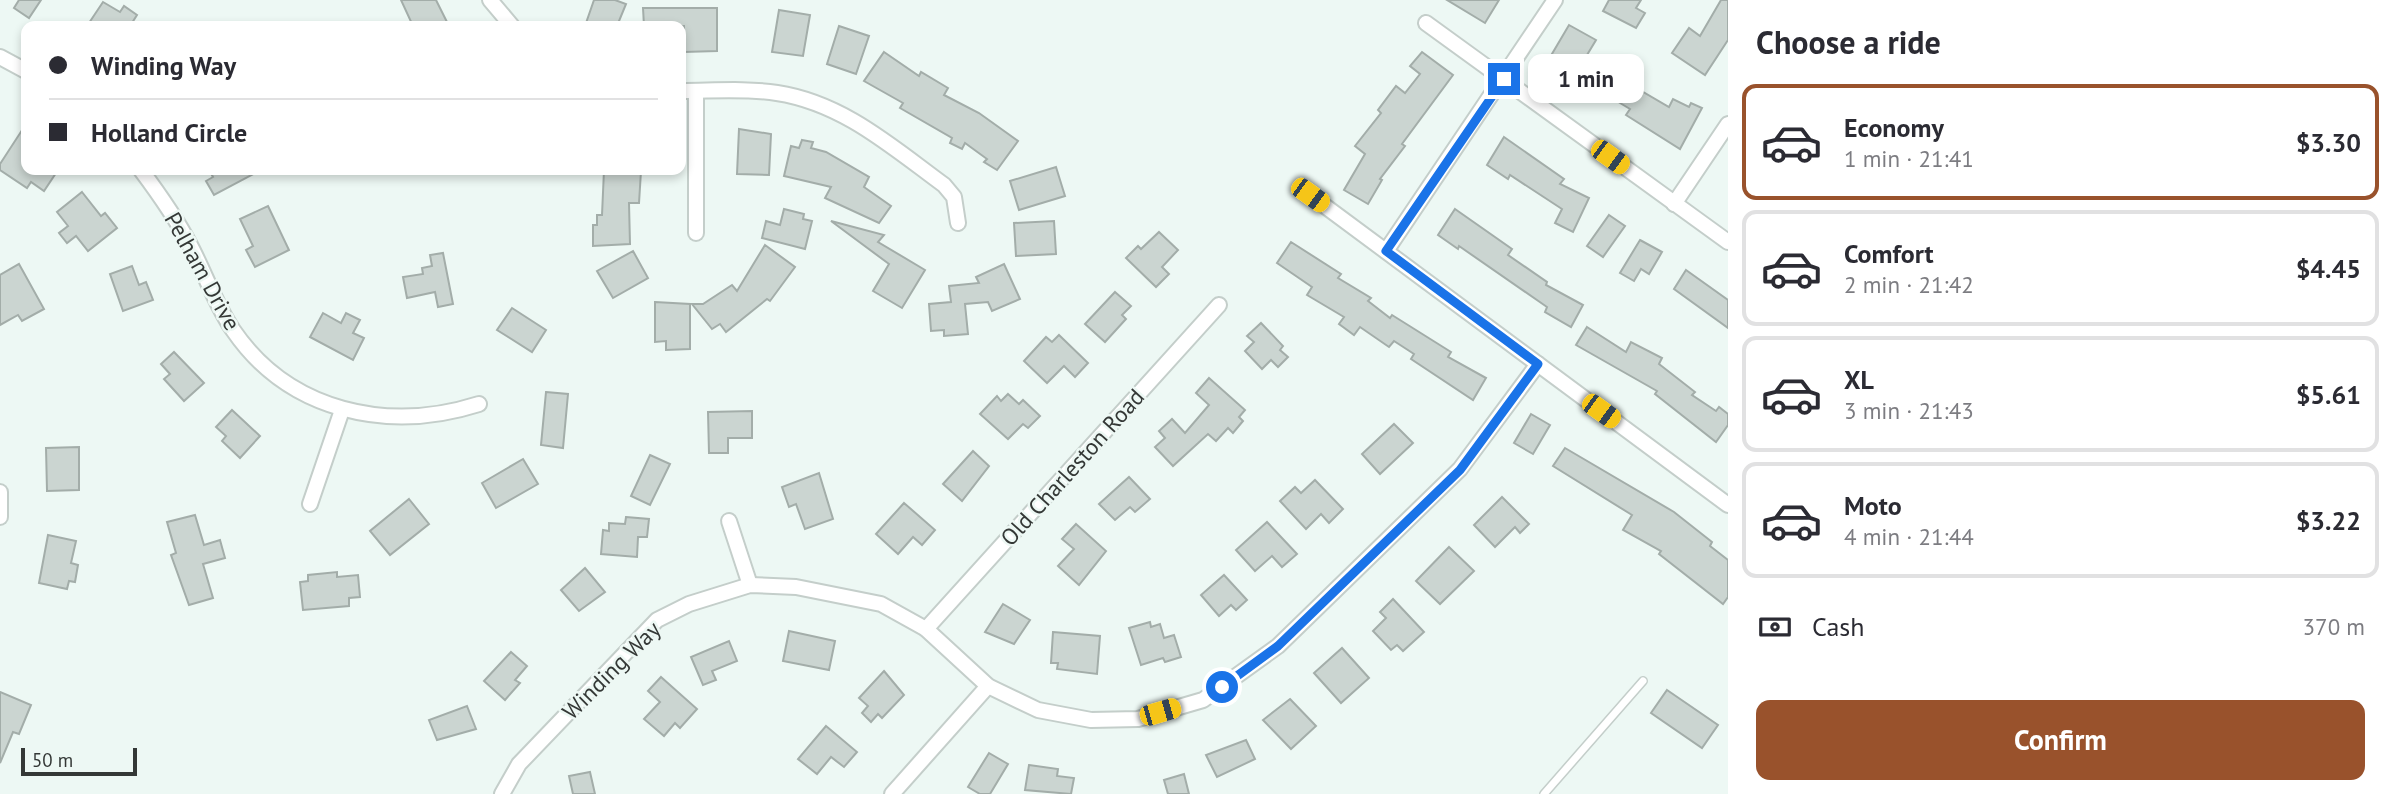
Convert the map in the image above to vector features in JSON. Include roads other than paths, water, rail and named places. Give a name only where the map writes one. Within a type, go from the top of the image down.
[{"type":"street","points":[[490,0],[508,21]]},
{"type":"street","points":[[1386,251],[1555,0]]},
{"type":"street","points":[[1426,23],[1728,242]]},
{"type":"street","points":[[0,57],[21,68]]},
{"type":"street","points":[[696,233],[688,91],[775,93],[802,98],[847,116],[944,185],[954,197],[958,223]]},
{"type":"street","points":[[1674,204],[1728,124]]},
{"type":"street","name":"Pelham Drive","points":[[144,175],[177,222],[219,307],[243,344],[296,389],[342,410],[389,418],[431,416],[479,404]]},
{"type":"street","points":[[1310,195],[1728,505]]},
{"type":"street","name":"Old Charleston Road","points":[[926,629],[1219,305]]},
{"type":"street","name":"Winding Way","points":[[502,794],[519,764],[657,620],[689,604],[750,585],[796,587],[881,604],[926,629],[988,686],[1038,710],[1091,720],[1138,719],[1203,700],[1278,646],[1460,470],[1538,364]]},
{"type":"street","points":[[310,503],[342,410]]},
{"type":"street","points":[[0,492],[0,517]]},
{"type":"street","points":[[729,520],[750,585]]},
{"type":"street","points":[[892,794],[988,686]]},
{"type":"lane","points":[[1544,794],[1643,681]]}]
